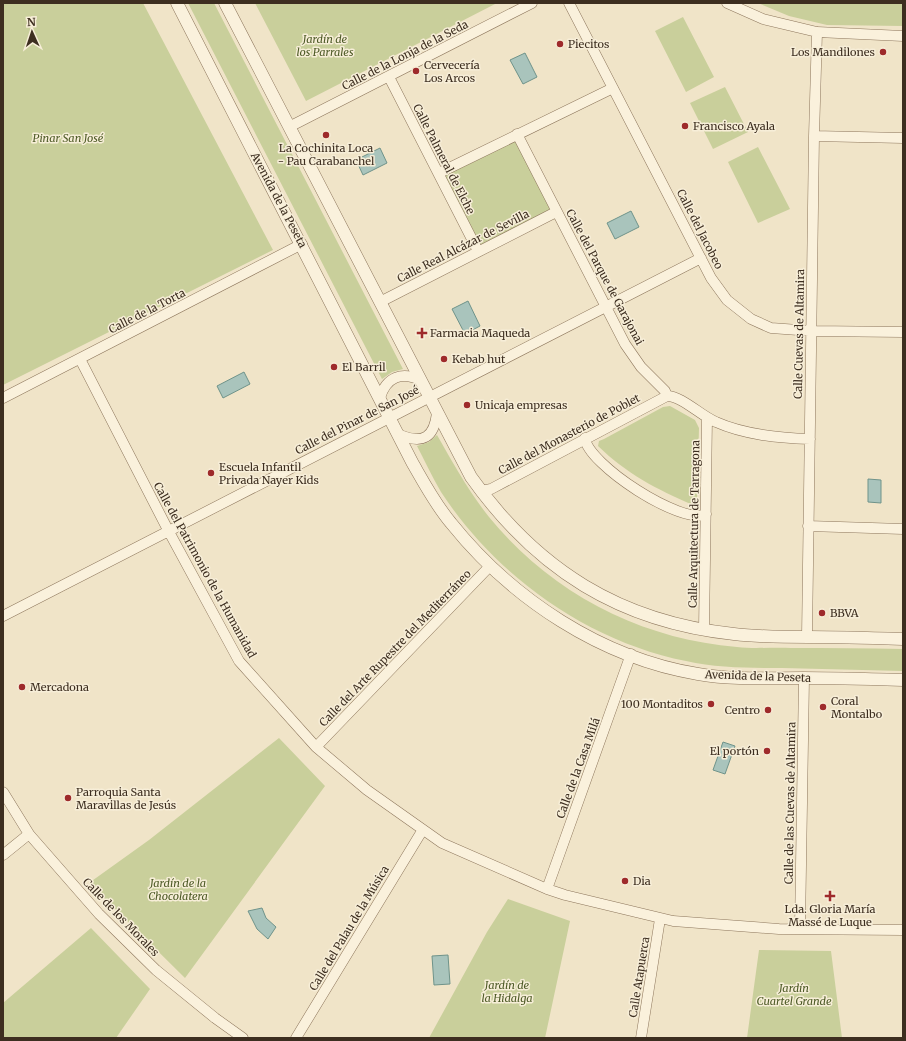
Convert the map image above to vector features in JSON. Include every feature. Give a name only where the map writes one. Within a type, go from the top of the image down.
[{"type":"street","name":"Avenida de la Peseta","points":[[177,3],[429,492],[450,523],[490,566],[524,596],[563,623],[598,641],[666,668],[699,674],[738,678],[903,680]]},
{"type":"street","points":[[225,3],[471,477],[495,510],[526,542],[566,575],[614,602],[643,615],[671,624],[704,630],[765,637],[903,639]]},
{"type":"street","name":"Calle de la Lonja de la Seda","points":[[289,127],[532,3]]},
{"type":"street","name":"Calle del Jacobeo","points":[[568,3],[711,278],[727,300],[751,319],[771,328],[812,331],[903,332]]},
{"type":"street","points":[[727,3],[764,19],[817,32],[903,36]]},
{"type":"street","name":"Calle Cuevas de Altamira","points":[[807,637],[814,136],[817,32]]},
{"type":"street","name":"Calle Palmeral de Elche","points":[[389,77],[478,251]]},
{"type":"street","points":[[439,174],[517,134],[613,88]]},
{"type":"street","name":"Calle del Parque de Garajonai","points":[[517,134],[625,344],[641,367],[666,391],[667,396],[676,398],[706,418],[754,434],[810,439]]},
{"type":"street","points":[[814,136],[903,138]]},
{"type":"street","name":"Calle Real Alcázar de Sevilla","points":[[380,302],[556,212]]},
{"type":"street","name":"Calle de la Torta","points":[[3,398],[302,244]]},
{"type":"street","name":"Calle del Pinar de San José","points":[[3,616],[429,396],[701,258]]},
{"type":"street","name":"Calle del Patrimonio de la Humanidad","points":[[80,359],[168,530],[239,661],[316,747],[367,790],[422,831],[442,843],[565,896],[660,919],[779,928],[903,930]]},
{"type":"street","points":[[380,398],[383,389],[391,379],[406,375],[420,380]]},
{"type":"street","name":"Calle del Monasterio de Poblet","points":[[481,491],[491,489],[667,396]]},
{"type":"street","points":[[400,436],[415,440],[425,438],[431,433],[434,427],[437,413]]},
{"type":"street","name":"Calle Arquitectura de Tarragona","points":[[704,630],[706,418]]},
{"type":"street","points":[[585,438],[589,448],[604,465],[641,493],[683,512],[698,515],[706,514]]},
{"type":"street","points":[[808,526],[903,529]]},
{"type":"street","name":"Calle del Arte Rupestre del Mediterráneo","points":[[316,747],[490,566]]},
{"type":"street","name":"Calle de la Casa Milá","points":[[547,889],[631,654]]},
{"type":"street","name":"Calle de las Cuevas de Altamira","points":[[800,928],[804,678]]},
{"type":"street","name":"Calle de los Morales","points":[[3,792],[29,834],[95,910],[153,967],[215,1018],[243,1038]]},
{"type":"street","name":"Calle del Palau de la Música","points":[[296,1038],[422,831]]},
{"type":"street","points":[[3,855],[29,834]]},
{"type":"street","name":"Calle Atapuerca","points":[[641,1038],[660,919]]},
{"type":"green space","name":"Pinar San José","points":[[3,3],[143,3],[273,250],[3,385]]},
{"type":"green space","points":[[188,3],[214,3],[403,369],[392,372],[382,379]]},
{"type":"green space","name":"Jardín de los Parrales","points":[[255,3],[497,3],[306,101]]},
{"type":"green space","points":[[758,3],[903,3],[903,26],[827,25],[789,16]]},
{"type":"green space","points":[[683,17],[714,77],[686,92],[655,31]]},
{"type":"green space","points":[[725,87],[748,132],[713,149],[690,103]]},
{"type":"green space","points":[[517,134],[556,212],[478,251],[439,173]]},
{"type":"green space","points":[[758,147],[790,209],[758,223],[728,162]]},
{"type":"green space","points":[[670,406],[695,420],[699,428],[697,501],[693,505],[642,480],[620,465],[598,446],[599,441],[663,407]]},
{"type":"green space","points":[[437,435],[475,498],[489,517],[513,544],[540,568],[569,589],[600,608],[632,622],[666,634],[701,642],[737,647],[903,649],[903,671],[746,668],[698,663],[649,651],[614,638],[579,621],[547,600],[517,577],[489,551],[463,523],[441,492],[417,446],[429,442]]},
{"type":"green space","name":"Jardín de la Chocolatera","points":[[279,738],[325,786],[185,978],[89,883],[149,840]]},
{"type":"green space","name":"Jardín de la Hidalga","points":[[508,899],[570,921],[545,1038],[429,1038],[487,932]]},
{"type":"green space","points":[[91,928],[150,989],[116,1038],[3,1038],[3,1003]]},
{"type":"green space","name":"Jardín Cuartel Grande","points":[[759,950],[831,951],[842,1038],[747,1038]]},
{"type":"water","points":[[525,53],[537,77],[523,84],[510,60]]},
{"type":"water","points":[[380,148],[387,163],[363,175],[356,160]]},
{"type":"water","points":[[631,211],[639,227],[615,239],[607,223]]},
{"type":"water","points":[[468,301],[480,326],[465,334],[452,309]]},
{"type":"water","points":[[244,372],[250,384],[223,398],[217,386]]},
{"type":"water","points":[[868,479],[881,480],[881,503],[868,502]]},
{"type":"water","points":[[723,742],[735,746],[725,774],[713,770]]},
{"type":"water","points":[[262,908],[266,918],[276,927],[268,939],[257,929],[248,911]]},
{"type":"water","points":[[448,955],[450,984],[434,985],[432,956]]},
{"type":"place","name":"Piecitos","points":[[560,44]]},
{"type":"place","name":"Los Mandilones","points":[[883,52]]},
{"type":"place","name":"Cervecería Los Arcos","points":[[416,71]]},
{"type":"place","name":"Francisco Ayala","points":[[685,126]]},
{"type":"place","name":"La Cochinita Loca - Pau Carabanchel","points":[[326,135]]},
{"type":"place","name":"Farmacia Maqueda","points":[[422,333]]},
{"type":"place","name":"Kebab hut","points":[[444,359]]},
{"type":"place","name":"El Barril","points":[[334,367]]},
{"type":"place","name":"Unicaja empresas","points":[[467,405]]},
{"type":"place","name":"Escuela Infantil Privada Nayer Kids","points":[[211,473]]},
{"type":"place","name":"BBVA","points":[[822,613]]},
{"type":"place","name":"Mercadona","points":[[22,687]]},
{"type":"place","name":"100 Montaditos","points":[[711,704]]},
{"type":"place","name":"Coral Montalbo","points":[[823,707]]},
{"type":"place","name":"Centro","points":[[768,710]]},
{"type":"place","name":"El portón","points":[[767,751]]},
{"type":"place","name":"Parroquia Santa Maravillas de Jesús","points":[[68,798]]},
{"type":"place","name":"Dia","points":[[625,881]]},
{"type":"place","name":"Lda. Gloria María Massé de Luque","points":[[830,896]]}]
